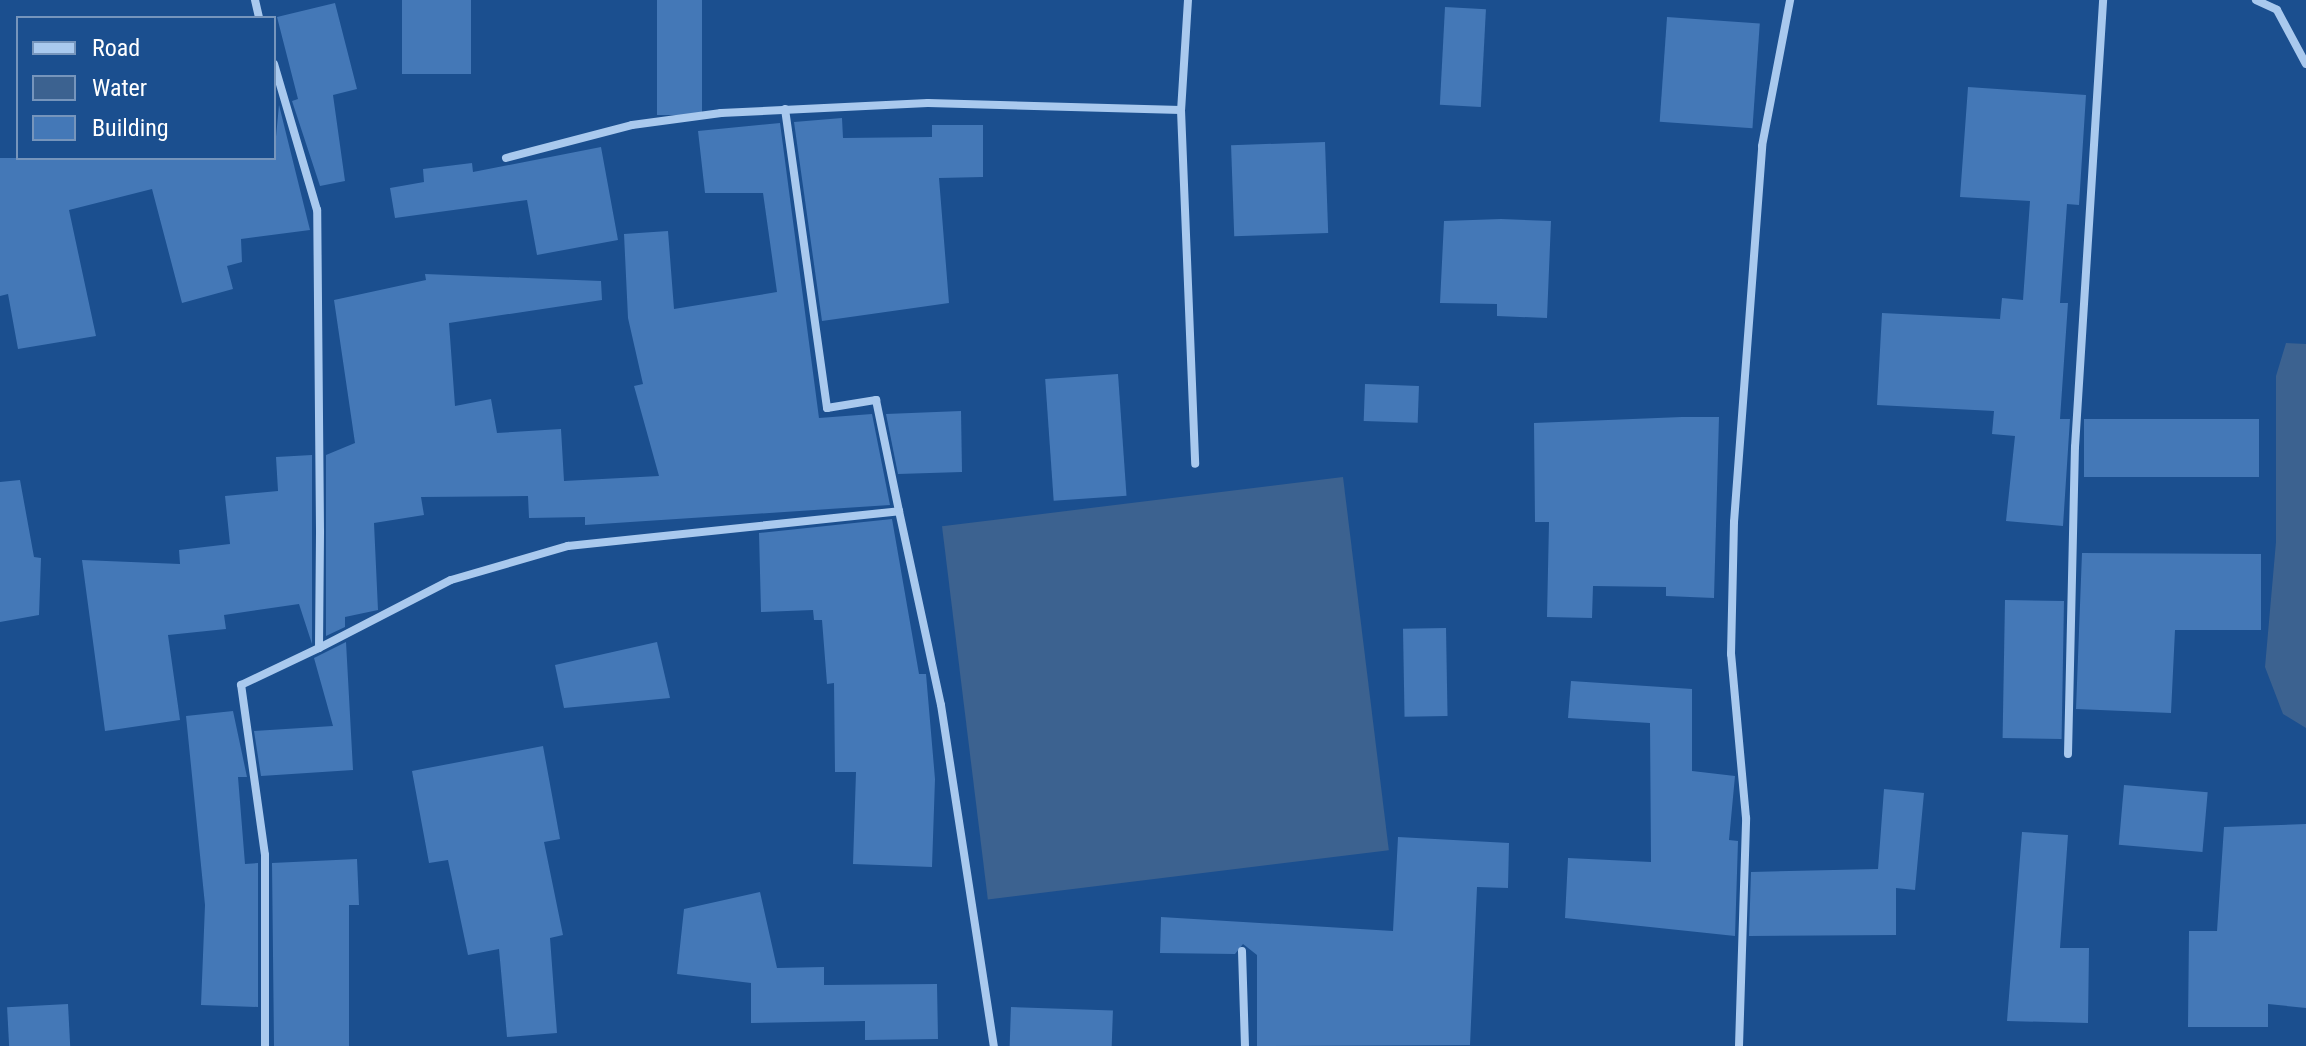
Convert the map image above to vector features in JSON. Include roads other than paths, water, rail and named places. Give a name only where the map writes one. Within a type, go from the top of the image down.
[{"type":"street","points":[[1188,0],[1181,110],[1195,464]]},
{"type":"street","points":[[1739,1046],[1746,818],[1731,654],[1734,522],[1762,146],[1790,0]]},
{"type":"street","points":[[2068,754],[2075,447],[2103,0]]},
{"type":"street","points":[[2256,0],[2277,10],[2306,64]]},
{"type":"street","points":[[276,71],[317,210],[319,648]]},
{"type":"street","points":[[506,158],[632,125],[785,109],[928,103],[1181,110]]},
{"type":"street","points":[[785,109],[827,408],[876,400],[941,705],[994,1046]]},
{"type":"street","points":[[265,1046],[265,855],[241,685],[451,580],[568,546],[899,511]]},
{"type":"street","points":[[1242,951],[1245,1046]]},
{"type":"water","points":[[2286,343],[2306,344],[2306,728],[2283,714],[2265,667],[2276,542],[2276,376]]},
{"type":"water","points":[[1343,477],[1389,850],[988,899],[942,526]]}]
